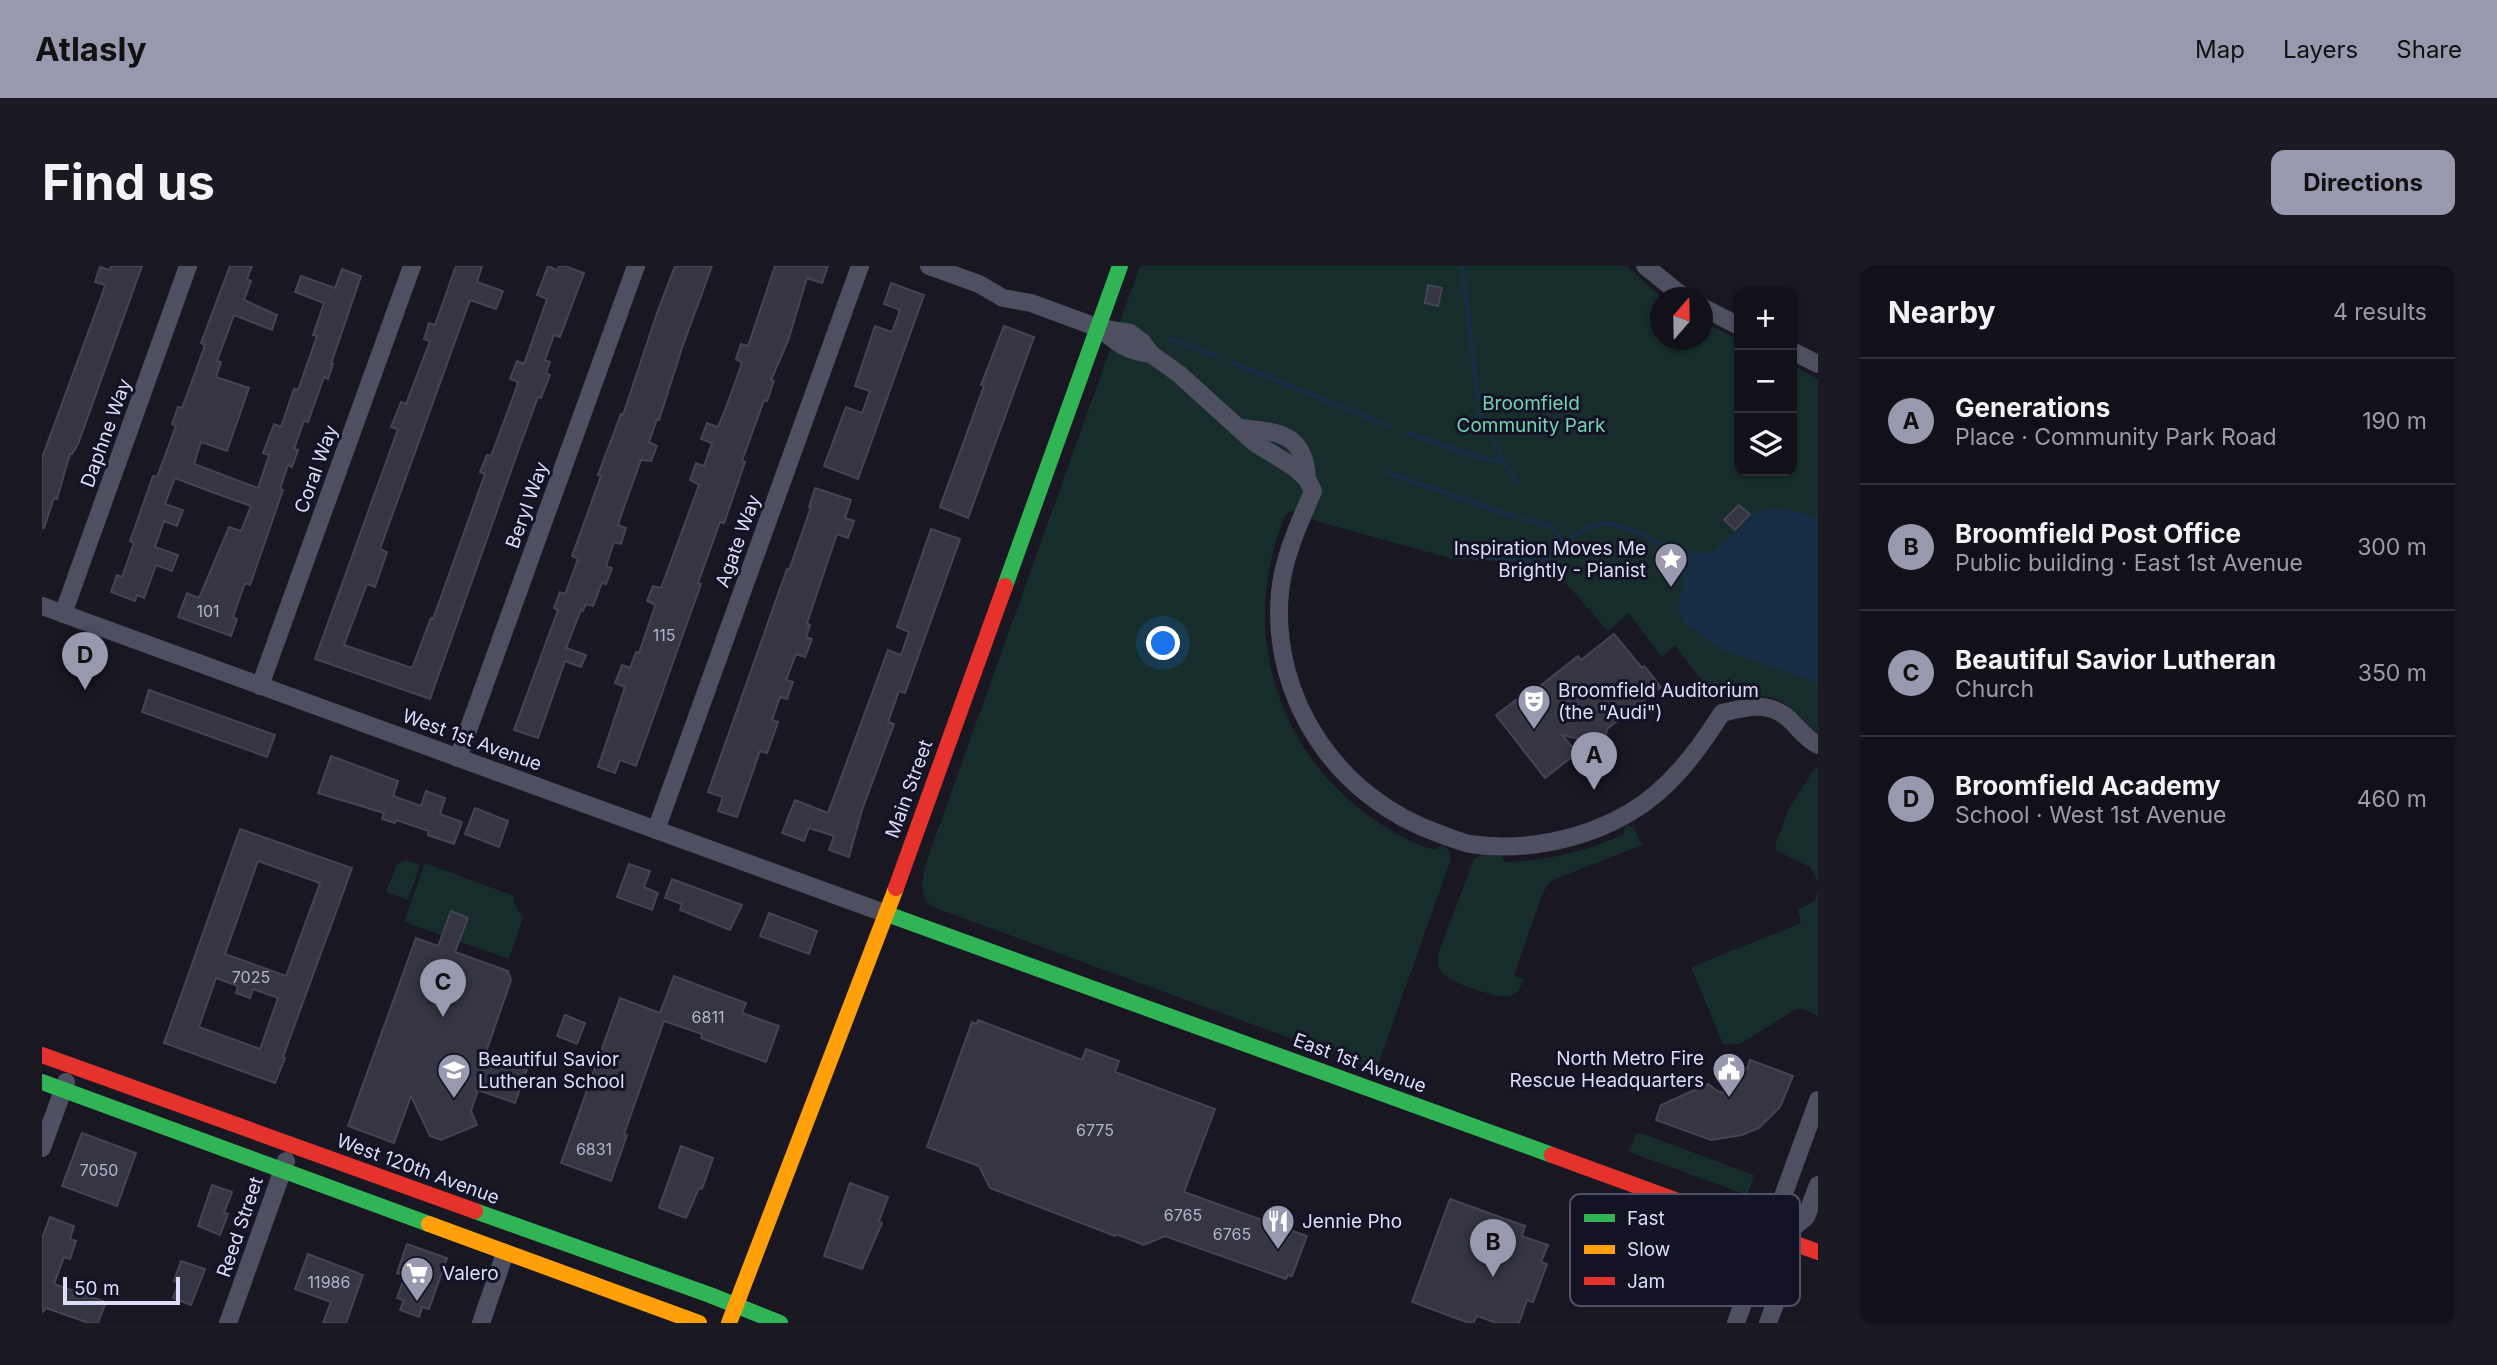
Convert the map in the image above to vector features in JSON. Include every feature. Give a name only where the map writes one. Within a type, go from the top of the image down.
[{"type":"main road","name":"Main Street","points":[[729,1323],[887,914],[1120,266]]},
{"type":"main road","name":"East 1st Avenue","points":[[887,914],[1660,1194]]},
{"type":"main road","name":"West 120th Avenue","points":[[42,1055],[780,1323]]},
{"type":"main road","points":[[42,1082],[699,1323]]},
{"type":"main road","name":"East 1st Avenue","points":[[1800,1245],[1818,1252]]},
{"type":"street","name":"Daphne Way","points":[[62,614],[188,266]]},
{"type":"street","name":"Coral Way","points":[[260,686],[412,266]]},
{"type":"street","name":"Beryl Way","points":[[458,758],[635,266]]},
{"type":"street","name":"Agate Way","points":[[656,830],[860,266]]},
{"type":"street","points":[[929,266],[979,284],[1003,298],[1031,303],[1099,328],[1122,347],[1151,354],[1179,374],[1241,428],[1263,430],[1291,439],[1306,461],[1307,479],[1313,491],[1288,553],[1280,594],[1282,644],[1291,687],[1309,727],[1335,765],[1363,792],[1399,817],[1469,844],[1503,846],[1560,840],[1619,819],[1650,798],[1687,764],[1722,713],[1753,706],[1772,708],[1786,715],[1806,737],[1818,745]]},
{"type":"street","points":[[1645,266],[1671,287]]},
{"type":"street","points":[[1713,312],[1734,323]]},
{"type":"street","points":[[1797,354],[1818,364]]},
{"type":"street","name":"West 1st Avenue","points":[[42,606],[887,914]]},
{"type":"street","points":[[42,1148],[72,1066]]},
{"type":"street","points":[[1784,1194],[1818,1100]]},
{"type":"street","name":"Reed Street","points":[[229,1323],[291,1146]]},
{"type":"street","points":[[1800,1222],[1806,1217],[1818,1185]]},
{"type":"street","points":[[481,1323],[505,1253]]},
{"type":"street","points":[[1736,1323],[1742,1306]]},
{"type":"street","points":[[1768,1323],[1774,1306]]},
{"type":"green space","name":"Broomfield Community Park","points":[[1140,266],[1627,266],[1650,287],[1650,350],[1713,350],[1713,327],[1734,338],[1734,476],[1797,476],[1797,368],[1818,379],[1818,734],[1793,710],[1771,697],[1733,700],[1717,695],[1675,645],[1662,657],[1629,613],[1608,631],[1548,563],[1453,559],[1290,511],[1285,516],[1271,559],[1265,603],[1267,646],[1276,688],[1292,727],[1315,764],[1345,796],[1381,824],[1407,839],[1435,849],[1444,845],[1451,859],[1379,1062],[1371,1068],[933,907],[923,892],[927,860]]},
{"type":"green space","points":[[1815,768],[1818,769],[1818,882],[1810,867],[1777,851],[1775,846],[1788,810]]},
{"type":"green space","points":[[1625,827],[1634,828],[1642,845],[1555,879],[1543,892],[1514,975],[1524,980],[1515,994],[1504,996],[1486,993],[1455,982],[1441,972],[1438,954],[1474,859],[1493,854],[1501,855],[1504,862],[1566,854],[1624,834]]},
{"type":"green space","points":[[405,860],[420,865],[408,900],[386,892],[397,864]]},
{"type":"green space","points":[[425,863],[514,896],[514,903],[523,918],[509,959],[404,922]]},
{"type":"green space","points":[[1818,891],[1818,1016],[1803,1009],[1796,1009],[1740,1044],[1723,1044],[1691,967],[1801,923],[1798,910],[1815,900]]},
{"type":"green space","points":[[1641,1133],[1754,1175],[1747,1194],[1629,1152],[1636,1134]]},
{"type":"water","points":[[1771,508],[1818,518],[1818,683],[1722,650],[1684,623],[1679,614],[1683,570],[1668,556],[1676,551],[1680,555],[1694,551],[1709,554],[1737,532],[1753,514]]},
{"type":"building","points":[[111,266],[142,266],[78,444],[70,454],[57,499],[54,498],[42,528],[42,458],[103,292],[105,285],[95,282],[100,267],[110,270]]},
{"type":"building","points":[[230,266],[252,266],[247,279],[251,281],[244,300],[277,315],[272,330],[234,315],[217,361],[221,362],[216,377],[249,388],[227,451],[201,442],[194,464],[258,488],[269,455],[263,453],[274,424],[281,427],[294,389],[298,390],[317,336],[313,335],[324,303],[295,292],[301,276],[335,288],[342,269],[361,276],[328,379],[324,377],[308,422],[304,421],[294,449],[298,450],[292,467],[288,465],[280,489],[283,490],[250,585],[245,583],[233,617],[237,619],[231,636],[178,617],[187,593],[199,598],[229,527],[241,531],[251,506],[175,478],[165,504],[183,510],[177,526],[164,521],[155,547],[178,555],[172,571],[156,565],[144,598],[137,595],[135,601],[111,592],[117,575],[122,577],[134,543],[130,541],[153,476],[157,477],[176,426],[172,424],[178,407],[182,408],[192,381],[205,345],[201,343]]},
{"type":"building","points":[[456,266],[482,266],[477,282],[503,291],[496,309],[470,300],[380,549],[387,552],[375,587],[367,584],[344,645],[412,668],[431,618],[433,619],[485,474],[480,472],[487,455],[491,456],[516,389],[518,382],[510,379],[517,361],[524,364],[547,299],[537,295],[548,266],[557,270],[559,266],[565,266],[584,273],[560,337],[554,335],[545,360],[550,362],[546,373],[550,375],[541,398],[538,397],[430,699],[315,659],[398,429],[391,427],[401,402],[406,404],[430,341],[424,339],[429,323],[435,325]]},
{"type":"building","points":[[675,266],[712,266],[649,442],[657,446],[651,461],[641,460],[618,525],[626,528],[621,544],[614,542],[606,566],[612,568],[606,584],[602,583],[593,606],[586,604],[583,611],[581,610],[566,648],[586,655],[581,667],[565,661],[538,738],[514,730],[558,610],[554,608],[560,592],[565,594],[578,559],[572,556],[601,476],[598,475],[621,414],[623,415]]},
{"type":"building","points":[[775,266],[828,266],[822,283],[807,278],[788,341],[771,380],[774,381],[767,401],[764,400],[724,523],[720,522],[698,583],[701,584],[636,766],[620,760],[615,773],[598,767],[625,687],[615,683],[622,665],[630,668],[636,652],[639,653],[655,606],[647,601],[653,586],[661,588],[699,485],[690,480],[696,463],[704,466],[712,443],[701,439],[707,423],[718,427],[742,363],[736,359],[741,344],[748,346]]},
{"type":"building","points":[[891,283],[924,295],[858,479],[824,466],[846,407],[862,413],[870,391],[855,386],[875,326],[892,332],[900,310],[884,304]]},
{"type":"building","points":[[1428,285],[1442,288],[1438,306],[1425,303]]},
{"type":"building","points":[[1004,326],[1034,337],[968,518],[940,507]]},
{"type":"building","points":[[815,488],[851,500],[845,518],[854,521],[848,538],[837,534],[807,623],[810,625],[806,637],[812,639],[805,657],[796,654],[786,680],[793,682],[787,699],[780,697],[772,720],[778,722],[767,753],[760,751],[737,817],[718,811],[723,797],[708,792],[787,569],[789,570]]},
{"type":"building","points":[[1739,505],[1750,514],[1735,530],[1724,520]]},
{"type":"building","points":[[931,529],[960,539],[905,693],[899,691],[888,722],[894,724],[862,810],[849,857],[829,850],[834,836],[809,828],[804,841],[782,833],[795,800],[828,813],[888,650],[901,655],[909,632],[897,627]]},
{"type":"building","points":[[1614,634],[1661,687],[1607,729],[1605,739],[1598,743],[1562,735],[1577,753],[1545,778],[1496,715],[1528,691],[1530,694],[1578,656],[1581,660]]},
{"type":"building","points":[[149,690],[275,735],[267,757],[142,712]]},
{"type":"building","points":[[331,756],[398,781],[393,796],[421,806],[426,791],[445,798],[440,814],[462,822],[454,844],[428,835],[429,831],[396,820],[395,823],[382,819],[384,813],[318,793]]},
{"type":"building","points":[[475,808],[508,821],[499,847],[465,834]]},
{"type":"building","points":[[240,829],[352,868],[275,1083],[164,1043]],"holes":[[[258,861],[320,883],[286,976],[225,954]],[[216,978],[238,986],[236,993],[250,998],[253,989],[278,998],[260,1049],[199,1027]]]},
{"type":"building","points":[[629,864],[650,871],[644,887],[658,893],[652,910],[617,897]]},
{"type":"building","points":[[672,879],[742,905],[730,930],[680,910],[682,904],[665,898]]},
{"type":"building","points":[[451,911],[468,918],[455,952],[508,971],[511,980],[485,1055],[527,1069],[515,1103],[478,1090],[471,1111],[477,1125],[441,1140],[430,1136],[411,1096],[394,1143],[348,1126],[416,938],[438,946]]},
{"type":"building","points":[[769,913],[817,931],[809,954],[760,936]]},
{"type":"building","points":[[674,976],[746,1003],[742,1013],[779,1026],[766,1062],[701,1038],[702,1034],[664,1021],[624,1134],[627,1135],[611,1181],[561,1163],[620,998],[660,1013]]},
{"type":"building","points":[[565,1015],[585,1023],[577,1044],[557,1036]]},
{"type":"building","points":[[978,1020],[1082,1060],[1086,1049],[1119,1061],[1115,1072],[1215,1109],[1184,1192],[1307,1236],[1292,1276],[1288,1275],[1286,1279],[1165,1236],[1144,1245],[1116,1234],[1115,1236],[990,1188],[979,1166],[927,1147],[972,1022],[977,1024]]},
{"type":"building","name":"North Metro Fire Rescue Headquarters","points":[[1750,1060],[1793,1076],[1780,1107],[1759,1128],[1742,1135],[1711,1140],[1656,1120],[1661,1105],[1708,1084],[1719,1092],[1727,1092],[1737,1087],[1741,1067],[1747,1069]]},
{"type":"building","points":[[82,1133],[136,1153],[117,1206],[62,1186]]},
{"type":"building","points":[[681,1146],[713,1158],[702,1189],[699,1188],[686,1218],[659,1208]]},
{"type":"building","points":[[850,1183],[888,1197],[879,1221],[882,1223],[862,1269],[824,1256]]},
{"type":"building","points":[[212,1185],[232,1192],[220,1235],[198,1226]]},
{"type":"building","points":[[1450,1199],[1525,1226],[1522,1236],[1548,1245],[1541,1262],[1547,1264],[1533,1302],[1527,1300],[1519,1323],[1497,1323],[1477,1316],[1473,1323],[1469,1323],[1412,1302]]},
{"type":"building","points":[[50,1217],[74,1226],[70,1239],[76,1241],[70,1259],[64,1257],[54,1284],[106,1302],[98,1323],[89,1323],[46,1308],[42,1313],[42,1238]]},
{"type":"building","points":[[407,1244],[447,1258],[429,1309],[422,1307],[419,1317],[400,1310],[404,1300],[397,1298],[405,1276],[397,1273]]},
{"type":"building","points":[[308,1254],[363,1275],[346,1323],[323,1323],[331,1302],[295,1289]]},
{"type":"building","points":[[181,1261],[205,1269],[191,1305],[173,1298],[179,1283],[174,1281]]},
{"type":"waterway","points":[[1462,266],[1478,399]]},
{"type":"waterway","points":[[1170,339],[1218,357]]},
{"type":"waterway","points":[[1233,363],[1389,426]]},
{"type":"waterway","points":[[1479,409],[1503,461],[1517,482]]},
{"type":"waterway","points":[[1407,433],[1483,459],[1503,461]]},
{"type":"waterway","points":[[1388,473],[1515,517]]},
{"type":"waterway","points":[[1525,519],[1551,526],[1563,542]]},
{"type":"waterway","points":[[1551,553],[1567,540],[1600,524],[1623,527],[1664,545]]},
{"type":"waterway","points":[[1454,554],[1539,562],[1547,557]]},
{"type":"traffic: fast","points":[[1005,586],[1120,266]]},
{"type":"traffic: fast","points":[[887,914],[1552,1155]]},
{"type":"traffic: fast","points":[[42,1082],[429,1224]]},
{"type":"traffic: fast","points":[[475,1211],[710,1295],[780,1323]]},
{"type":"traffic: slow","points":[[729,1323],[896,888]]},
{"type":"traffic: slow","points":[[429,1224],[699,1323]]},
{"type":"traffic: jam","points":[[896,888],[1005,586]]},
{"type":"traffic: jam","points":[[42,1055],[475,1211]]},
{"type":"traffic: jam","points":[[1552,1155],[1659,1194]]},
{"type":"traffic: jam","points":[[1800,1245],[1818,1252]]},
{"type":"place","name":"Inspiration Moves Me Brightly - Pianist","points":[[1671,589]]},
{"type":"place","name":"Broomfield Academy","points":[[85,690]]},
{"type":"place","name":"Broomfield Auditorium (the \"Audi\")","points":[[1534,731]]},
{"type":"place","name":"Generations","points":[[1594,790]]},
{"type":"place","name":"Beautiful Savior Lutheran","points":[[443,1017]]},
{"type":"place","name":"North Metro Fire Rescue Headquarters","points":[[1729,1099]]},
{"type":"place","name":"Beautiful Savior Lutheran School","points":[[454,1100]]},
{"type":"place","name":"Jennie Pho","points":[[1278,1251]]},
{"type":"place","name":"Broomfield Post Office","points":[[1493,1277]]},
{"type":"place","name":"Valero","points":[[417,1303]]}]
